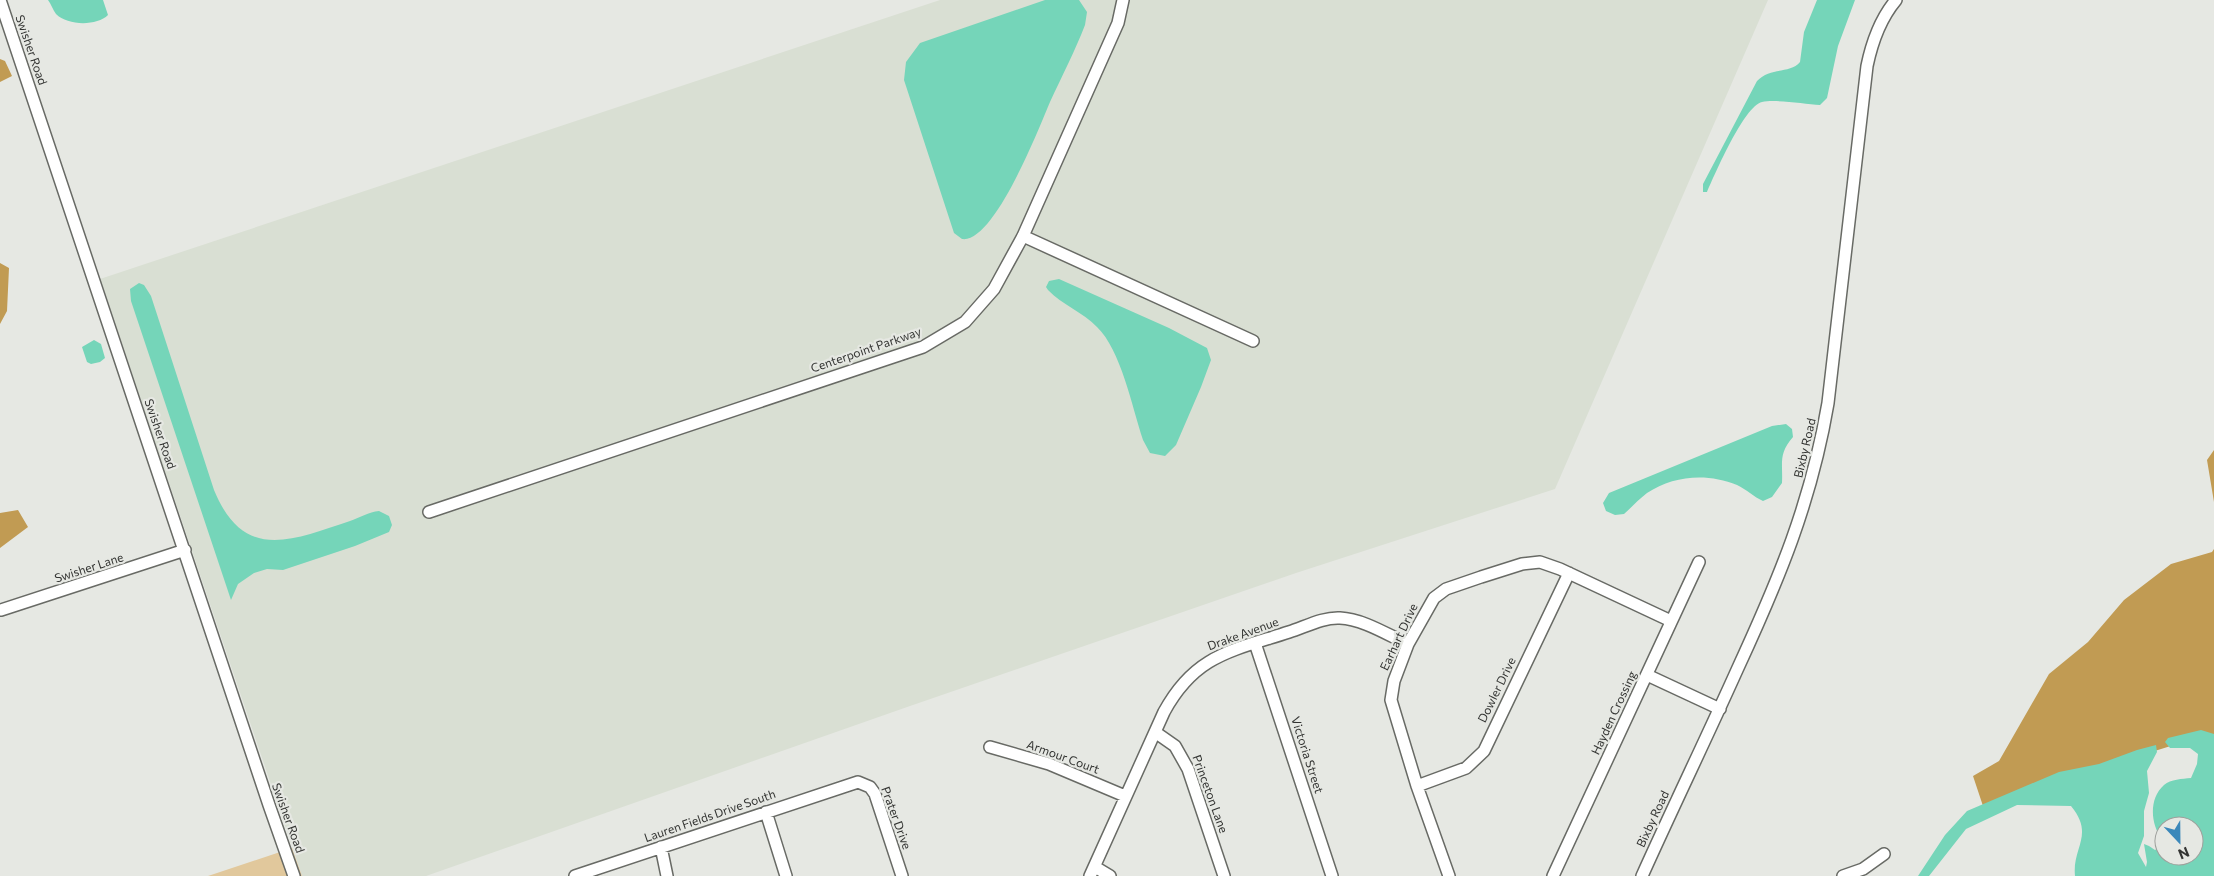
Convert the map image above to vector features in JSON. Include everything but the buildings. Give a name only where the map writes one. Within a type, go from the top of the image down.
[{"type":"street","name":"Swisher Road","points":[[0,0],[294,876]]},
{"type":"street","name":"Centerpoint Parkway","points":[[429,512],[923,347],[957,328],[994,289],[1023,236],[1118,23],[1123,0]]},
{"type":"street","name":"Bixby Road","points":[[1642,876],[1720,710],[1780,575],[1801,519],[1813,477],[1828,403],[1867,66],[1873,42],[1882,20],[1896,0]]},
{"type":"street","points":[[1023,236],[1252,341]]},
{"type":"street","name":"Swisher Lane","points":[[1,610],[83,585],[185,550]]},
{"type":"street","name":"Earhart Drive","points":[[1449,876],[1390,700],[1392,685],[1408,644],[1430,603],[1446,590],[1481,576],[1531,562],[1540,562],[1569,573],[1671,621]]},
{"type":"street","name":"Hayden Crossing","points":[[1552,876],[1699,562]]},
{"type":"street","name":"Dowler Drive","points":[[1418,786],[1466,768],[1484,751],[1569,573]]},
{"type":"street","name":"Drake Avenue","points":[[1093,871],[1154,732],[1175,691],[1191,674],[1210,660],[1328,619],[1340,618],[1352,620],[1408,644]]},
{"type":"street","name":"Victoria Street","points":[[1255,643],[1332,876]]},
{"type":"street","points":[[1647,674],[1720,710]]},
{"type":"street","name":"Princeton Lane","points":[[1154,732],[1175,746],[1186,764],[1224,876]]},
{"type":"street","name":"Armour Court","points":[[990,747],[1049,764],[1125,796]]},
{"type":"street","name":"Lauren Fields Drive South","points":[[575,876],[854,782]]},
{"type":"street","name":"Prater Drive","points":[[854,782],[866,784],[875,794],[902,876]]},
{"type":"street","points":[[766,812],[786,876]]},
{"type":"street","points":[[661,847],[667,876]]},
{"type":"street","points":[[1843,876],[1863,869],[1884,854]]},
{"type":"street","points":[[1093,871],[1110,876]]},
{"type":"shaded area","points":[[48,0],[103,0],[108,15],[103,19],[90,23],[68,21],[56,14]]},
{"type":"shaded area","points":[[940,0],[1768,0],[1555,489],[1296,573],[426,876],[302,876],[100,279]]},
{"type":"shaded area","points":[[1045,0],[1079,0],[1087,12],[1085,25],[1026,158],[1001,205],[988,223],[975,236],[962,239],[954,233],[904,80],[906,62],[920,43]]},
{"type":"shaded area","points":[[1817,0],[1855,0],[1838,46],[1827,98],[1820,105],[1774,101],[1762,102],[1755,106],[1739,127],[1707,192],[1703,192],[1703,184],[1757,81],[1768,74],[1796,66],[1800,62],[1804,32]]},
{"type":"shaded area","points":[[0,59],[5,61],[12,76],[0,82]]},
{"type":"shaded area","points":[[0,263],[9,268],[7,311],[0,324]]},
{"type":"shaded area","points":[[1059,279],[1169,328],[1207,348],[1211,360],[1201,387],[1176,445],[1165,456],[1150,453],[1143,440],[1119,364],[1105,337],[1097,327],[1060,300],[1046,287],[1049,281]]},
{"type":"shaded area","points":[[139,283],[144,285],[151,296],[214,490],[226,513],[240,528],[255,537],[272,540],[289,539],[379,511],[389,516],[392,525],[389,532],[355,546],[283,570],[267,569],[254,573],[238,584],[231,600],[131,301],[130,289]]},
{"type":"shaded area","points":[[94,340],[101,344],[105,358],[100,362],[91,364],[87,362],[82,347]]},
{"type":"shaded area","points":[[1786,424],[1792,429],[1793,437],[1783,454],[1782,483],[1772,497],[1763,501],[1726,481],[1691,478],[1668,482],[1657,487],[1644,495],[1624,514],[1615,515],[1606,511],[1603,503],[1609,493],[1772,426]]},
{"type":"shaded area","points":[[2214,450],[2214,502],[2207,460]]},
{"type":"shaded area","points":[[18,510],[28,527],[0,548],[0,513]]},
{"type":"shaded area","points":[[2214,549],[2214,741],[2206,735],[2052,783],[1984,809],[1973,776],[1999,761],[2049,674],[2088,642],[2124,600],[2171,564],[2212,552]]},
{"type":"shaded area","points":[[2201,730],[2214,734],[2214,876],[2075,876],[2076,857],[2082,833],[2078,816],[2071,806],[2017,805],[1966,829],[1929,876],[1918,876],[1945,835],[1967,811],[2059,772],[2099,764],[2156,745],[2157,752],[2147,771],[2149,793],[2144,811],[2144,836],[2138,853],[2146,867],[2144,844],[2154,849],[2154,866],[2204,866],[2204,816],[2154,816],[2154,822],[2153,811],[2154,804],[2159,790],[2167,783],[2191,778],[2197,764],[2198,754],[2190,748],[2170,748],[2165,742],[2168,738]]},
{"type":"shaded area","points":[[292,848],[302,876],[208,876]]}]
